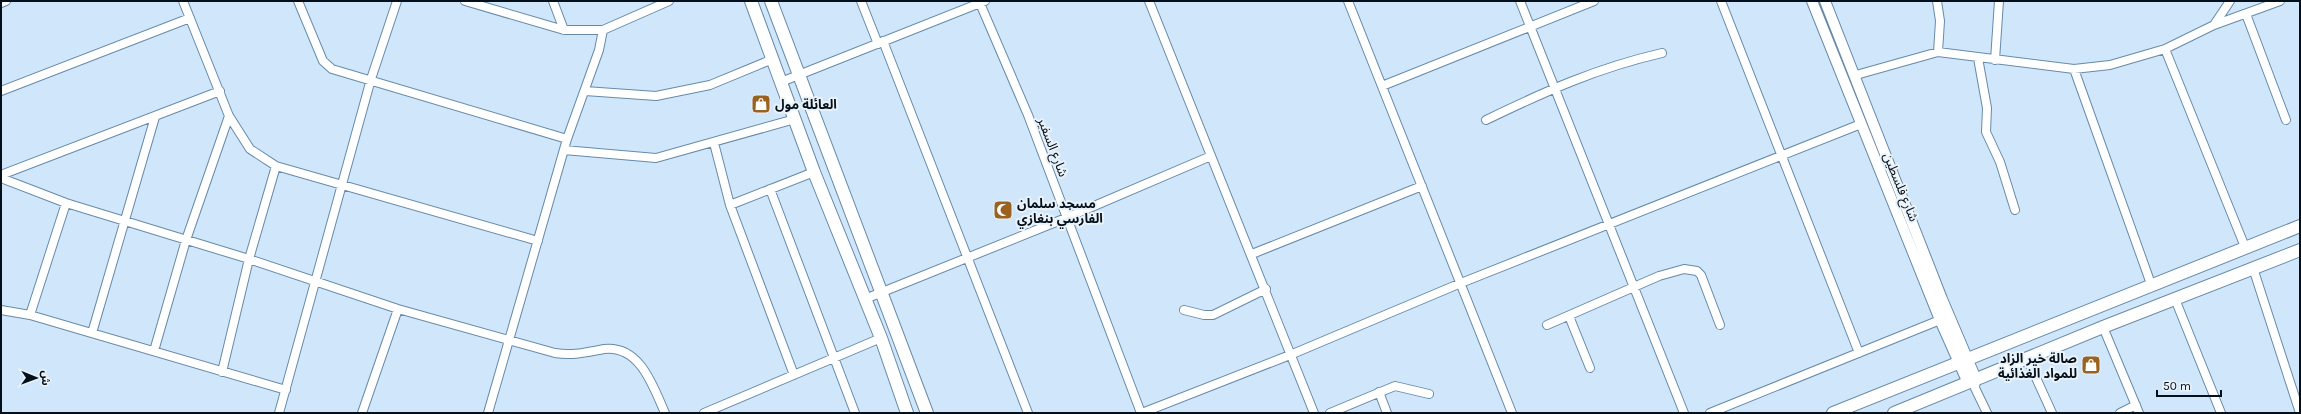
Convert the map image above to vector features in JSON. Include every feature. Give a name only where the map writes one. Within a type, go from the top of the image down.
[{"type":"main road","points":[[751,1],[814,172],[881,338],[907,413]]},
{"type":"main road","points":[[771,1],[927,413]]},
{"type":"main road","points":[[830,213],[848,205]]},
{"type":"main road","points":[[1833,413],[2151,284],[2300,226]]},
{"type":"main road","points":[[1894,413],[1973,383],[2027,358],[2103,327],[2300,250]]},
{"type":"street","points":[[1,3],[6,1]]},
{"type":"street","points":[[183,1],[229,116],[250,149],[276,166],[538,241]]},
{"type":"street","points":[[298,1],[327,66],[567,139]]},
{"type":"street","points":[[279,413],[371,79],[397,1]]},
{"type":"street","points":[[465,1],[564,30],[603,30],[669,1]]},
{"type":"street","points":[[553,1],[564,30]]},
{"type":"street","points":[[860,1],[881,42],[1028,413]]},
{"type":"street","points":[[1149,1],[1252,254],[1290,355],[1314,413]]},
{"type":"street","points":[[1348,1],[1462,283],[1512,413]]},
{"type":"street","points":[[1520,1],[1635,286],[1684,413]]},
{"type":"street","points":[[1382,86],[1594,1]]},
{"type":"street","points":[[1721,1],[1859,353]]},
{"type":"street","name":"شارع فلسطين","points":[[1812,1],[1940,320],[1973,383]]},
{"type":"street","name":"شارع فلسطين","points":[[1825,1],[1856,75],[1962,360]]},
{"type":"street","points":[[1937,1],[1940,21],[1938,52]]},
{"type":"street","points":[[1995,60],[1999,1]]},
{"type":"street","points":[[2214,24],[2230,1]]},
{"type":"street","points":[[1856,75],[1938,52],[2074,69],[2125,62],[2165,49],[2214,24],[2280,1]]},
{"type":"street","points":[[781,82],[981,2]]},
{"type":"street","name":"شارع السفير","points":[[981,2],[1028,115],[1066,218],[1142,413]]},
{"type":"street","points":[[2246,14],[2286,120]]},
{"type":"street","points":[[1,92],[190,18]]},
{"type":"street","points":[[488,413],[567,139],[600,46],[603,30]]},
{"type":"street","points":[[2165,49],[2245,247]]},
{"type":"street","points":[[1486,120],[1554,88],[1616,64],[1662,53]]},
{"type":"street","points":[[1978,58],[1987,108],[1986,132],[2000,162],[2015,210]]},
{"type":"street","points":[[585,91],[656,96],[710,85],[773,59]]},
{"type":"street","points":[[2074,69],[2151,284]]},
{"type":"street","points":[[1,176],[220,91]]},
{"type":"street","points":[[154,352],[186,240],[229,116]]},
{"type":"street","points":[[92,334],[155,117]]},
{"type":"street","points":[[564,150],[656,158],[714,143],[795,118]]},
{"type":"street","points":[[1142,413],[1290,355],[1462,283],[1861,124]]},
{"type":"street","points":[[714,143],[730,205],[794,375]]},
{"type":"street","points":[[865,299],[966,257],[1066,218],[1211,156]]},
{"type":"street","points":[[222,372],[249,259],[276,166]]},
{"type":"street","points":[[730,205],[814,172]]},
{"type":"street","points":[[1,176],[66,203],[249,259],[398,309],[566,355],[615,348],[625,351],[633,356],[651,381],[665,413]]},
{"type":"street","points":[[1252,254],[1422,186]]},
{"type":"street","points":[[770,189],[855,413]]},
{"type":"street","points":[[30,315],[66,203]]},
{"type":"street","points":[[2253,268],[2300,413]]},
{"type":"street","points":[[1547,325],[1635,286],[1684,269],[1697,271],[1701,275],[1720,325]]},
{"type":"street","points":[[1184,310],[1204,315],[1213,315],[1266,289]]},
{"type":"street","points":[[2175,299],[2221,413]]},
{"type":"street","points":[[362,413],[398,309]]},
{"type":"street","points":[[1,310],[30,315],[286,390]]},
{"type":"street","points":[[1569,316],[1590,368]]},
{"type":"street","points":[[1710,413],[1940,320]]},
{"type":"street","points":[[2103,327],[2137,409],[2120,413]]},
{"type":"street","points":[[704,413],[881,338]]},
{"type":"street","points":[[2027,358],[2052,413]]},
{"type":"street","points":[[1973,383],[1986,413]]},
{"type":"street","points":[[1330,413],[1395,386],[1429,394]]},
{"type":"street","points":[[1379,392],[1387,413]]},
{"type":"place","name":"العائلة مول","points":[[761,104]]},
{"type":"place","name":"مسجد سلمان الفارسي بنغازي","points":[[1003,210]]},
{"type":"place","name":"صالة خير الزاد للمواد الغذائية","points":[[2091,365]]}]
